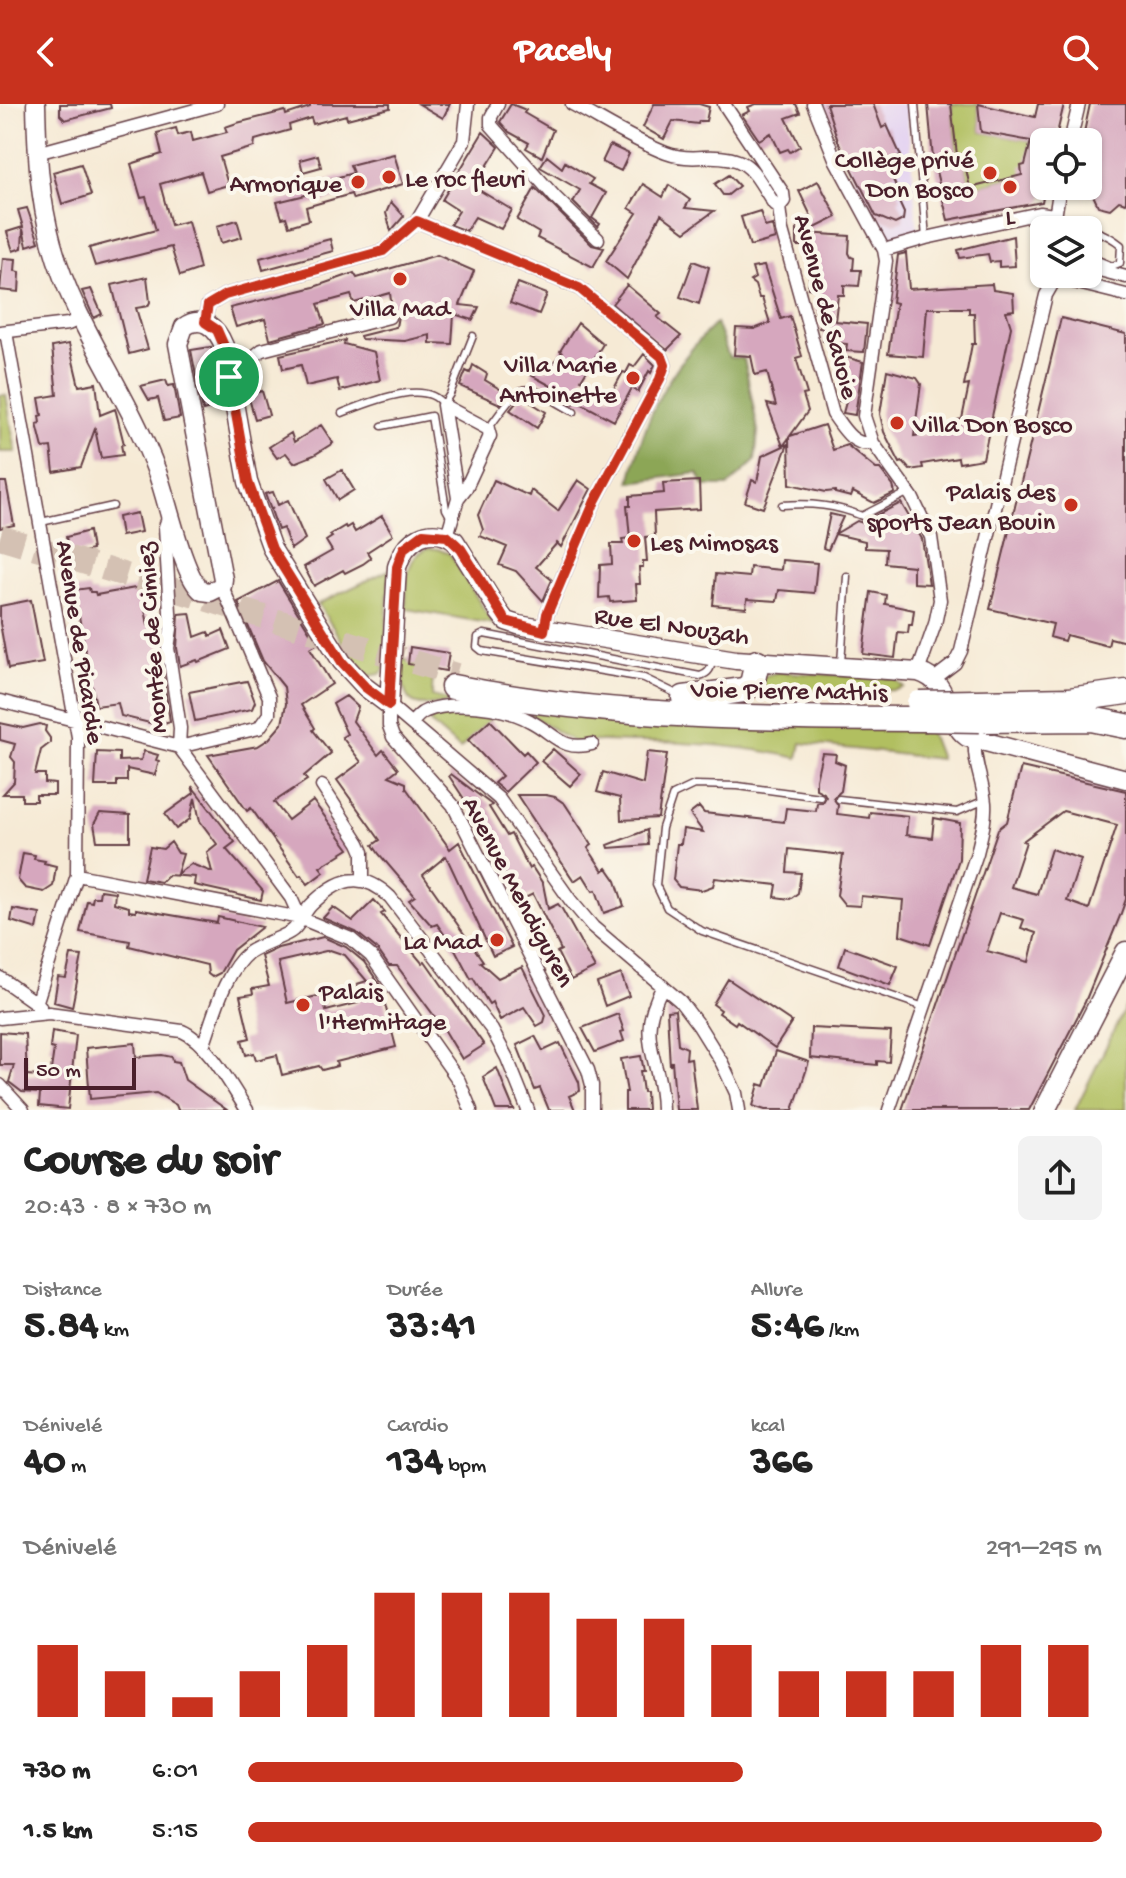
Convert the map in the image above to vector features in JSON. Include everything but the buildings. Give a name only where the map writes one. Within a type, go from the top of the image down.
[{"type":"highway","points":[[684,698],[744,690],[752,684],[757,662]]},
{"type":"highway","name":"Voie Pierre Mathis","points":[[922,711],[765,719],[662,714],[541,702],[454,681],[922,711],[977,721],[1091,719],[1126,726]]},
{"type":"highway","name":"Voie Pierre Mathis","points":[[977,721],[1069,700],[1126,692]]},
{"type":"main road","points":[[1045,1110],[1126,952]]},
{"type":"street","points":[[36,104],[41,192],[56,260],[82,318],[140,429],[170,508],[189,574],[196,587],[210,592],[222,586]]},
{"type":"street","points":[[37,153],[217,104]]},
{"type":"street","points":[[205,322],[208,305],[225,295],[383,251],[417,221],[464,141],[468,104]]},
{"type":"street","points":[[498,104],[491,117],[491,125],[555,197],[598,239]]},
{"type":"street","name":"Avenue de Savoie","points":[[573,104],[665,153],[684,158],[725,155],[751,169],[779,207],[786,246],[833,414],[846,433],[858,442],[866,445],[873,443]]},
{"type":"street","points":[[724,104],[783,193],[784,201],[779,207]]},
{"type":"street","points":[[813,104],[836,161],[884,250],[886,261],[865,412],[873,443],[909,492],[927,523],[939,585],[938,613],[926,675]]},
{"type":"street","points":[[1073,128],[1079,104]]},
{"type":"street","points":[[884,250],[1040,213],[1054,215],[1057,200]]},
{"type":"street","points":[[417,221],[579,288],[662,357],[665,365],[595,501],[547,614],[544,631]]},
{"type":"street","points":[[1102,271],[1126,277]]},
{"type":"street","points":[[926,675],[955,663],[961,651],[1050,288]]},
{"type":"street","points":[[1098,288],[1126,295]]},
{"type":"street","points":[[229,377],[262,350],[389,317]]},
{"type":"street","points":[[3,332],[68,324],[82,318]]},
{"type":"street","points":[[0,701],[179,747],[259,728],[269,714],[269,697],[222,586],[178,344],[184,327],[189,323],[205,322],[220,336],[248,482],[272,549],[342,662],[365,687],[412,723],[499,799],[593,927],[680,1001],[707,1038],[732,1084],[739,1110]]},
{"type":"street","name":"Avenue de Picardie","points":[[3,332],[76,721],[77,875],[36,1004]]},
{"type":"street","points":[[389,705],[400,556],[404,548],[423,534],[450,528],[458,498],[466,488],[490,436],[488,429],[443,405]]},
{"type":"street","points":[[443,405],[458,498]]},
{"type":"street","name":"Montée de Cimiez","points":[[170,508],[165,527],[171,629],[168,648],[180,728],[179,747],[291,898],[300,918]]},
{"type":"street","name":"Rue El Nouzah","points":[[450,528],[506,621],[544,631],[713,657],[926,675]]},
{"type":"street","points":[[926,675],[943,693],[960,732],[977,721]]},
{"type":"street","name":"Avenue Mendiguren","points":[[389,705],[389,726],[393,737],[453,805],[588,1070],[592,1085],[592,1110]]},
{"type":"street","points":[[412,723],[422,712],[447,705],[511,712],[532,721],[566,744],[577,748],[592,744]]},
{"type":"street","points":[[977,721],[1126,779]]},
{"type":"street","points":[[889,1110],[977,853],[984,823],[985,800],[974,757],[977,721]]},
{"type":"street","points":[[322,786],[363,852],[363,879]]},
{"type":"street","points":[[77,875],[300,918],[351,939],[371,956],[459,1081],[471,1110]]},
{"type":"street","points":[[203,1046],[231,975],[246,955],[263,943],[292,931],[311,905],[339,884],[363,879],[377,885],[390,897],[481,1014],[507,1058],[528,1110]]},
{"type":"street","points":[[0,978],[49,1013]]},
{"type":"street","points":[[662,1110],[649,1040],[649,1017],[663,986]]},
{"type":"street","points":[[0,1018],[49,1013],[182,1031],[194,1036],[203,1046],[247,1110]]},
{"type":"street","points":[[0,1085],[23,1110]]},
{"type":"lane","points":[[915,104],[926,238]]},
{"type":"lane","points":[[1102,234],[1112,237],[1121,245],[1122,257],[1120,263],[1112,266],[1102,262]]},
{"type":"lane","points":[[342,413],[384,397],[426,392],[438,397],[443,405],[473,336]]},
{"type":"lane","points":[[488,429],[517,391],[525,388],[574,412]]},
{"type":"lane","points":[[382,426],[431,416],[450,528]]},
{"type":"lane","points":[[782,505],[813,503],[839,507],[862,516],[909,492]]},
{"type":"lane","points":[[41,522],[113,506]]},
{"type":"lane","points":[[841,667],[847,576]]},
{"type":"lane","points":[[684,698],[644,678],[482,651],[477,647],[478,637],[484,634],[700,676],[711,668],[713,657]]},
{"type":"lane","points":[[820,797],[708,785],[694,785],[673,795],[662,828],[656,885],[667,908],[702,931],[924,1007]]},
{"type":"lane","points":[[839,799],[957,812],[985,800]]},
{"type":"shaded area","points":[[824,104],[906,104],[918,233],[889,241],[870,216]]},
{"type":"green space","points":[[951,104],[978,104],[981,132],[1030,141],[1030,158],[1022,175],[970,188],[963,154],[957,155]]},
{"type":"green space","points":[[716,323],[729,357],[744,359],[758,431],[755,461],[728,486],[704,486],[698,473],[630,482],[643,436],[660,395],[684,358]]},
{"type":"green space","points":[[0,395],[6,395],[16,452],[0,452]]},
{"type":"green space","points":[[428,548],[450,554],[493,624],[406,609],[410,566]]},
{"type":"green space","points":[[389,570],[384,669],[380,674],[369,676],[346,648],[318,604]]},
{"type":"green space","points":[[401,658],[433,669],[432,696],[456,702],[427,705],[411,701],[404,687]]},
{"type":"green space","points":[[778,672],[894,678],[904,687],[895,690],[750,696],[761,677]]},
{"type":"green space","points":[[451,708],[495,715],[460,749],[430,723],[433,712]]},
{"type":"green space","points":[[528,713],[929,730],[940,759],[801,743],[798,758],[758,750],[697,744],[575,743]]},
{"type":"green space","points":[[1126,1006],[1126,1110],[1075,1110]]},
{"type":"tunnel","points":[[0,537],[456,675]]},
{"type":"place","name":"Collège privé Don Bosco","points":[[990,173]]},
{"type":"place","name":"Le roc fleuri","points":[[389,177]]},
{"type":"place","name":"Armorique","points":[[358,182]]},
{"type":"place","name":"L","points":[[1010,187]]},
{"type":"place","name":"Villa Mad","points":[[400,279]]},
{"type":"place","name":"Villa Marie Antoinette","points":[[633,378]]},
{"type":"place","name":"Villa Don Bosco","points":[[897,423]]},
{"type":"place","name":"Palais des sports Jean Bouin","points":[[1071,505]]},
{"type":"place","name":"Les Mimosas","points":[[634,541]]},
{"type":"place","name":"La Mad","points":[[497,940]]},
{"type":"place","name":"Palais l'Hermitage","points":[[303,1005]]},
{"type":"route","points":[[417,221],[579,288],[662,357],[665,365],[595,501],[547,614],[544,631],[506,621],[461,549],[447,536],[423,534],[404,548],[397,567],[389,705],[365,687],[342,662],[272,549],[248,482],[229,377],[220,336],[205,322],[208,305],[225,295],[383,251],[417,221]]}]
